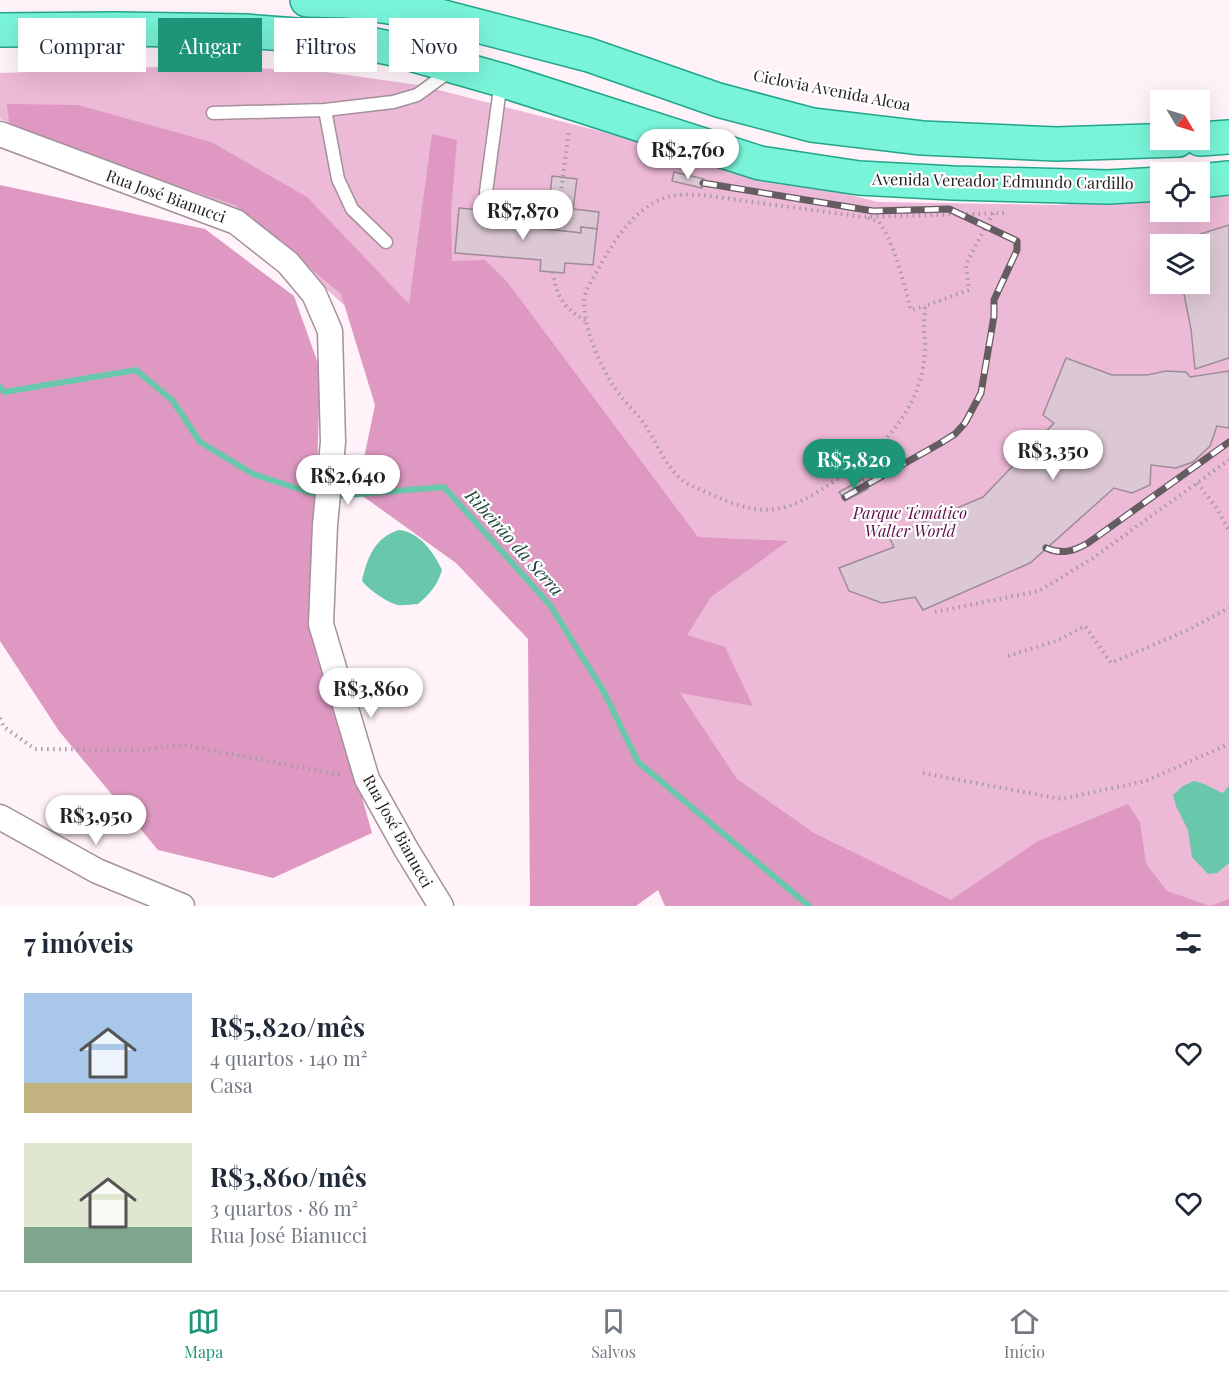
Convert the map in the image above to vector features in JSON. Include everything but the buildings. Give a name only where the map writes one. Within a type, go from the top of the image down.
[{"type":"main road","points":[[307,0],[349,1],[428,13],[589,55],[718,100],[812,125],[922,138],[1056,144],[1150,141]]},
{"type":"main road","name":"Avenida Vereador Edmundo Cardillo","points":[[0,30],[233,31],[338,38],[389,48]]},
{"type":"main road","name":"Avenida Vereador Edmundo Cardillo","points":[[473,72],[760,163],[859,178],[1108,188],[1150,184]]},
{"type":"main road","points":[[1210,138],[1229,137]]},
{"type":"main road","points":[[1210,180],[1229,178]]},
{"type":"street","name":"Rua José Bianucci","points":[[0,134],[236,222],[288,263],[314,294],[330,331],[333,442],[325,525],[321,624],[367,779],[436,905]]},
{"type":"street","points":[[0,818],[97,871],[183,906]]},
{"type":"lane","points":[[213,114],[325,110],[393,102],[417,95],[449,72]]},
{"type":"lane","points":[[486,192],[501,80]]},
{"type":"lane","points":[[325,110],[338,179],[352,209],[387,242]]},
{"type":"path","points":[[864,217],[879,222],[886,232],[910,310],[969,291],[966,264],[993,213],[864,217],[702,195],[677,195],[663,199],[644,210],[613,241],[584,297],[586,322],[611,383],[643,422],[667,462],[683,481],[753,510],[783,509],[819,491],[852,469],[874,452],[903,420],[918,388],[925,351],[925,306]]},
{"type":"path","points":[[553,272],[556,292],[566,308],[586,322]]},
{"type":"path","points":[[935,612],[1039,591],[1093,558],[1229,460]]},
{"type":"path","points":[[1197,483],[1216,507],[1229,530]]},
{"type":"path","points":[[1008,656],[1056,641],[1084,626],[1111,663],[1188,630],[1229,608]]},
{"type":"path","points":[[0,718],[4,727],[34,749],[140,750],[184,745],[367,779]]},
{"type":"path","points":[[922,773],[1061,799],[1146,780],[1229,744]]},
{"type":"green space","name":"Parque Temático Walter World","points":[[146,67],[158,67],[158,72],[262,72],[262,69],[274,69],[274,72],[325,72],[419,85],[878,202],[1056,205],[1150,199],[1150,222],[1210,222],[1210,195],[1229,194],[1229,906],[883,906],[769,836],[386,343],[250,220],[0,119],[0,73],[146,72]]},
{"type":"shaded area","points":[[7,104],[78,105],[211,142],[307,197],[409,304],[432,134],[457,140],[451,212],[452,261],[485,260],[508,283],[698,537],[788,541],[711,597],[687,635],[725,647],[753,706],[680,693],[737,779],[814,833],[951,900],[1038,841],[1128,804],[1140,822],[1146,864],[1167,891],[1210,906],[665,906],[658,890],[636,906],[530,906],[528,639],[456,563],[357,492],[375,405],[341,294],[235,205],[10,131]]},
{"type":"shaded area","points":[[0,185],[205,229],[294,296],[320,369],[313,623],[372,833],[273,878],[158,850],[59,731],[0,641]]},
{"type":"shaded area","points":[[399,530],[420,539],[435,557],[442,570],[433,589],[418,604],[394,604],[378,595],[362,581],[367,564],[378,543]]},
{"type":"shaded area","points":[[1194,781],[1223,793],[1229,786],[1229,863],[1217,873],[1208,874],[1192,857],[1188,830],[1173,795],[1183,786]]},
{"type":"shaded area","points":[[1229,899],[1229,906],[1210,906]]},
{"type":"waterway","name":"Ribeirão da Serra","points":[[0,387],[4,392],[136,370],[173,401],[200,442],[253,474],[324,497]]},
{"type":"waterway","name":"Ribeirão da Serra","points":[[334,496],[444,487],[550,605],[604,692],[638,762],[809,906]]},
{"type":"railway","points":[[703,183],[873,211],[949,209],[1017,241],[1017,250],[994,300],[994,316],[981,393],[965,423],[955,434],[939,444],[845,497]]},
{"type":"railway","points":[[1046,548],[1068,551],[1088,543],[1229,442]]}]
